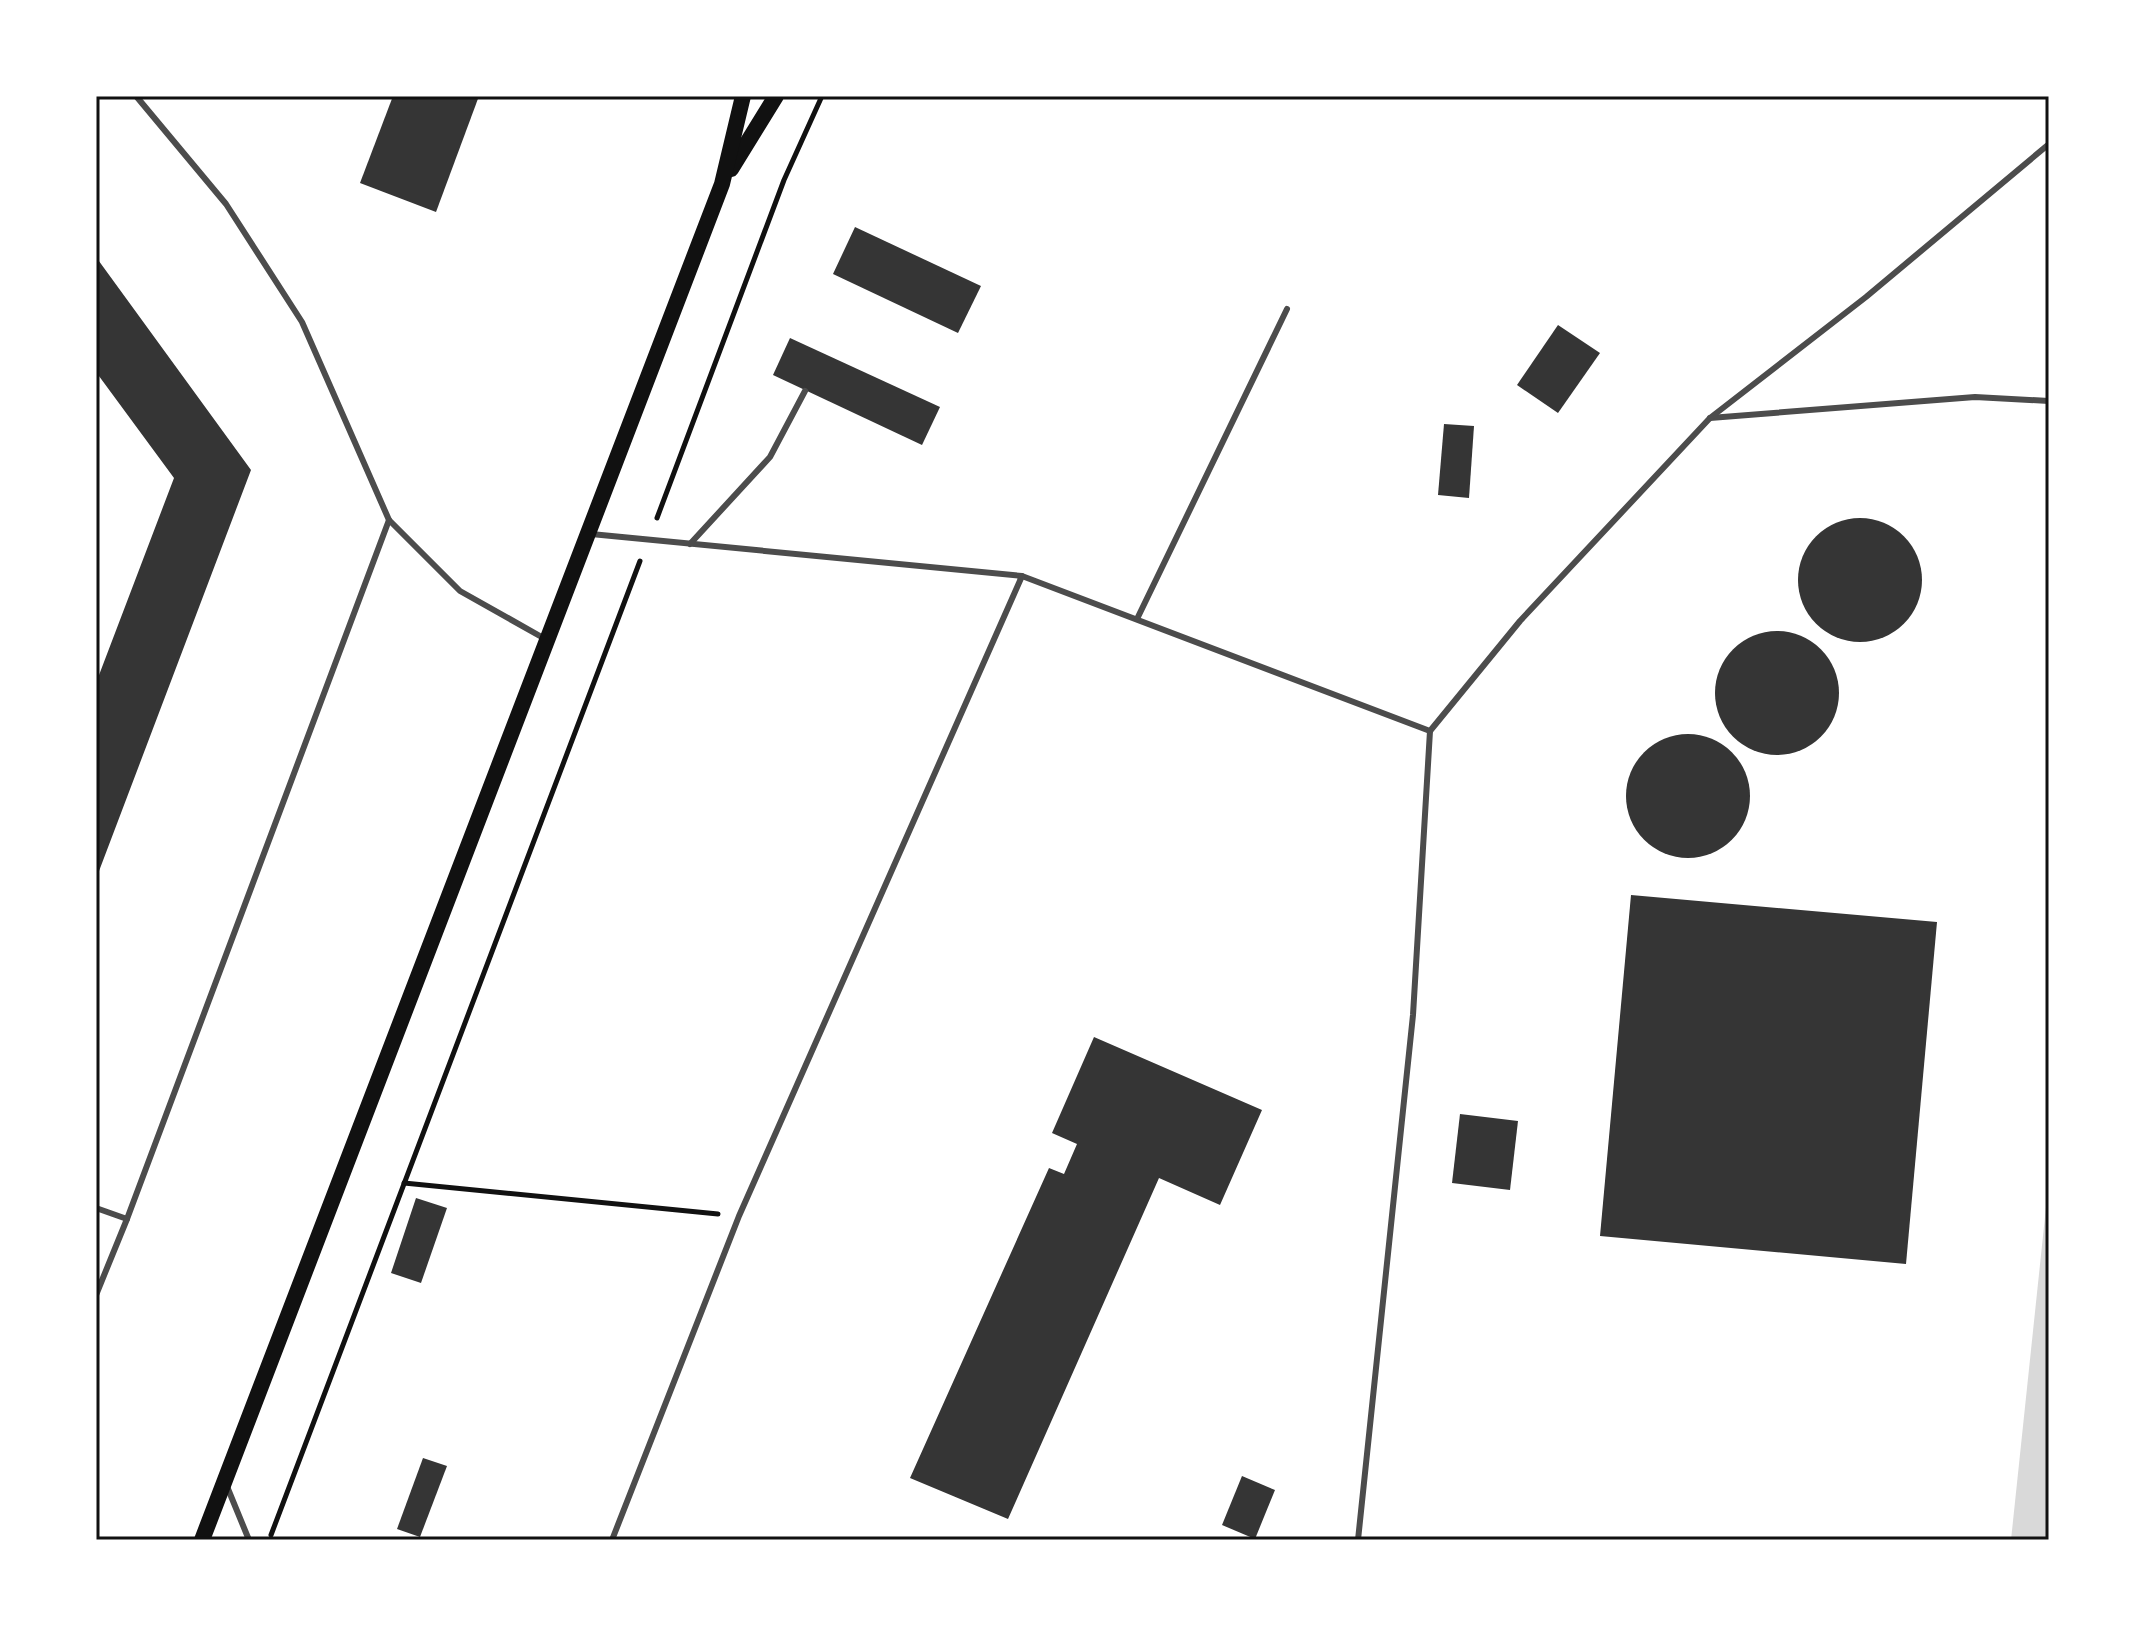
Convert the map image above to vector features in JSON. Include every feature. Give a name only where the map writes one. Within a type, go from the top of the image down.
[{"type":"main road","points":[[202,1540],[722,184],[743,96]]},
{"type":"main road","points":[[722,184],[776,96]]},
{"type":"lane","points":[[136,96],[226,204],[302,322],[389,520],[460,591],[547,640]]},
{"type":"lane","points":[[1358,1540],[1413,1015],[1430,731],[1520,621],[1710,418],[1866,297],[2049,144]]},
{"type":"lane","points":[[1137,619],[1287,309]]},
{"type":"lane","points":[[690,544],[770,457],[805,391]]},
{"type":"lane","points":[[1710,418],[1975,397],[2049,401]]},
{"type":"lane","points":[[96,1295],[389,520]]},
{"type":"lane","points":[[588,533],[1022,576],[1430,731]]},
{"type":"lane","points":[[612,1540],[739,1216],[1022,576]]},
{"type":"lane","points":[[96,1208],[127,1219]]},
{"type":"lane","points":[[225,1480],[249,1540]]},
{"type":"path","points":[[269,1540],[784,180],[822,96]]},
{"type":"path","points":[[404,1183],[739,1216]]},
{"type":"shaded area","points":[[2049,1179],[2049,1540],[2011,1540]]},
{"type":"building","points":[[393,96],[479,96],[436,212],[360,183]]},
{"type":"building","points":[[855,227],[981,286],[958,333],[833,274]]},
{"type":"building","points":[[96,257],[251,470],[96,879],[96,683],[174,478],[96,372]]},
{"type":"building","points":[[1558,325],[1600,353],[1558,413],[1517,385]]},
{"type":"building","points":[[790,338],[940,407],[922,445],[773,375]]},
{"type":"building","points":[[1444,424],[1474,426],[1469,498],[1438,495]]},
{"type":"building","points":[[1860,518],[1884,523],[1904,536],[1917,556],[1922,580],[1917,604],[1904,624],[1884,637],[1860,642],[1836,637],[1816,624],[1803,604],[1798,580],[1803,556],[1816,536],[1836,523]]},
{"type":"building","points":[[1777,631],[1801,636],[1821,649],[1834,669],[1839,693],[1834,717],[1821,737],[1801,750],[1777,755],[1753,750],[1733,737],[1720,717],[1715,693],[1720,669],[1733,649],[1753,636]]},
{"type":"building","points":[[1688,734],[1712,739],[1732,752],[1745,772],[1750,796],[1745,820],[1732,840],[1712,853],[1688,858],[1664,853],[1644,840],[1631,820],[1626,796],[1631,772],[1644,752],[1664,739]]},
{"type":"building","points":[[1631,895],[1937,922],[1906,1264],[1600,1236]]},
{"type":"building","points":[[1094,1037],[1262,1110],[1220,1205],[1159,1178],[1008,1519],[910,1478],[1049,1168],[1064,1174],[1077,1144],[1052,1133]]},
{"type":"building","points":[[1460,1114],[1518,1121],[1510,1190],[1452,1183]]},
{"type":"building","points":[[416,1198],[447,1208],[421,1283],[391,1273]]},
{"type":"building","points":[[423,1458],[447,1466],[420,1537],[397,1529]]},
{"type":"building","points":[[1242,1476],[1275,1490],[1255,1539],[1222,1525]]}]
